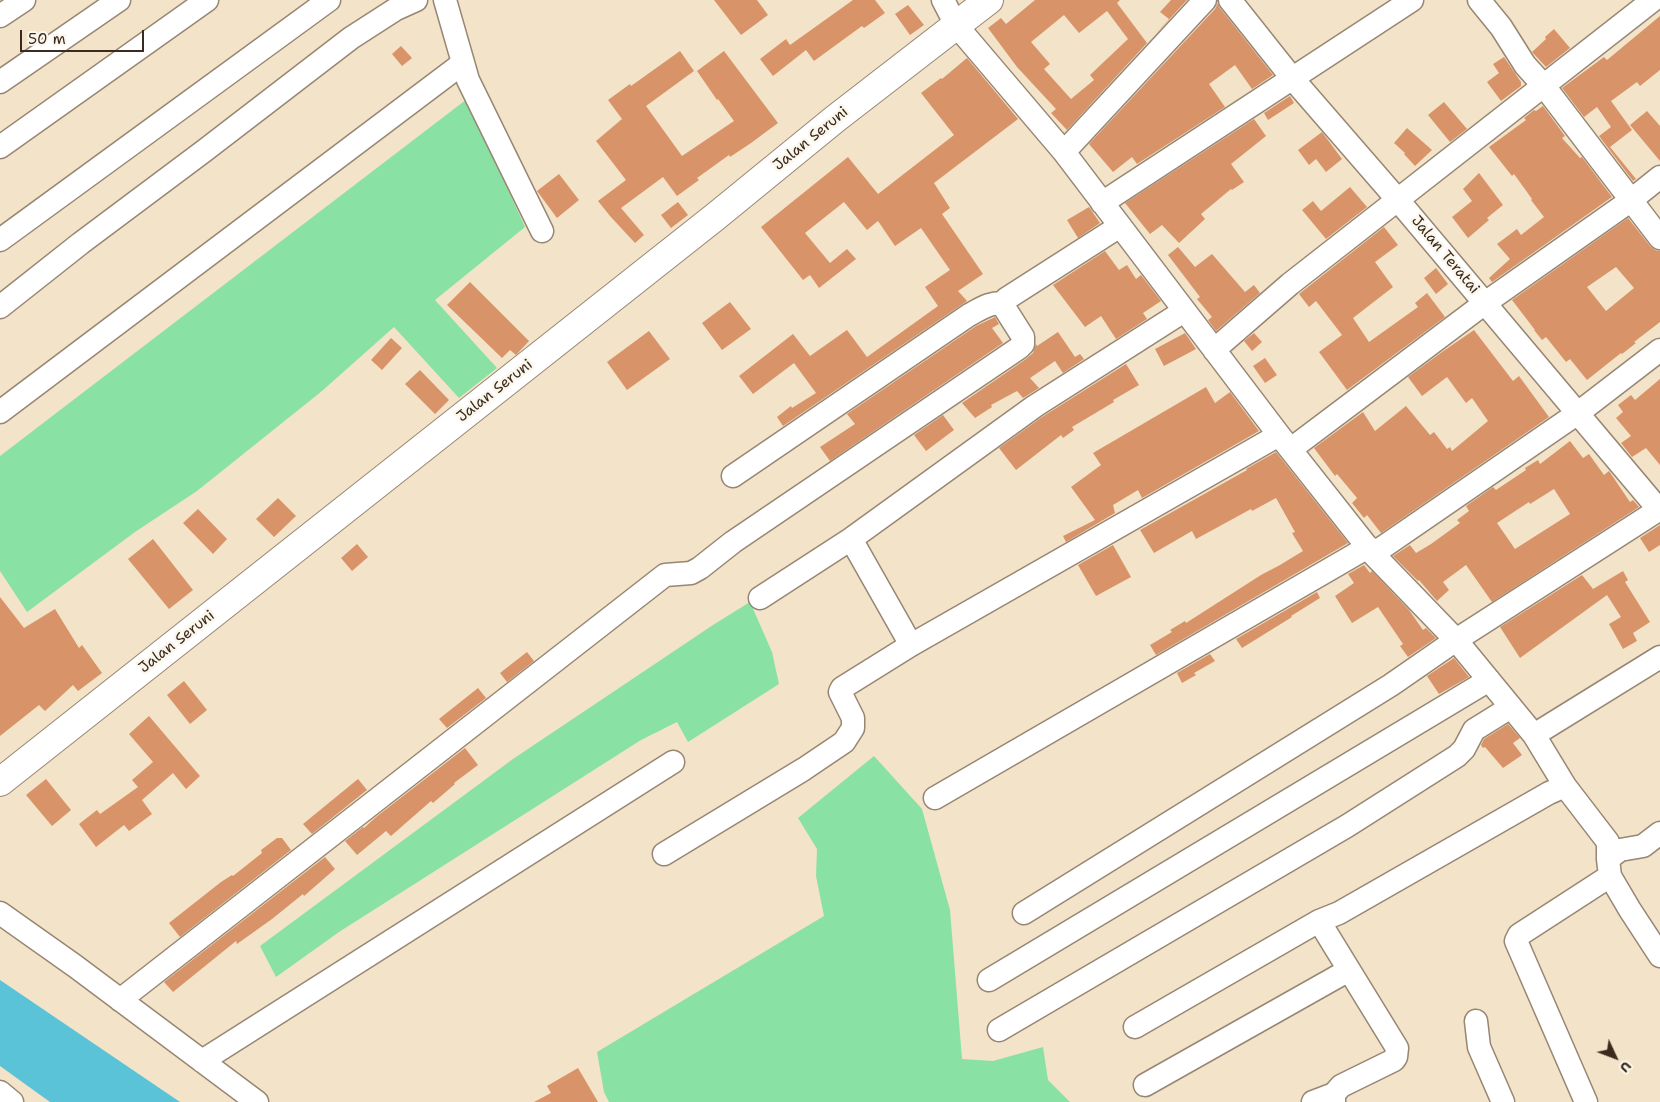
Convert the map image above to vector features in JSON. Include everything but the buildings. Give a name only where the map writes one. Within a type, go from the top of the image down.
[{"type":"main road","name":"Jalan Seruni","points":[[0,782],[716,217],[835,119],[989,0]]},
{"type":"street","points":[[0,16],[24,0]]},
{"type":"street","points":[[0,82],[119,0]]},
{"type":"street","points":[[0,147],[207,0]]},
{"type":"street","points":[[0,240],[329,0]]},
{"type":"street","points":[[0,307],[81,243],[204,152],[351,38],[396,9],[416,0]]},
{"type":"street","points":[[445,0],[468,80],[542,231]]},
{"type":"street","points":[[943,0],[956,25],[1064,152],[1184,311],[1370,551],[1456,640],[1534,735],[1565,786],[1608,842],[1609,868],[1630,910],[1660,956]]},
{"type":"street","points":[[1064,152],[1205,0]]},
{"type":"street","name":"Jalan Teratai","points":[[1230,0],[1292,78],[1398,199],[1659,510]]},
{"type":"street","points":[[1102,204],[1412,0]]},
{"type":"street","points":[[1479,0],[1501,27],[1525,65],[1544,86],[1660,238]]},
{"type":"street","points":[[1214,350],[1290,284],[1653,0]]},
{"type":"street","points":[[0,412],[463,63]]},
{"type":"street","points":[[664,854],[804,769],[844,742],[853,728],[853,718],[840,692],[842,688],[911,645],[1285,442],[1630,201],[1660,177]]},
{"type":"street","points":[[120,1000],[665,575],[691,573],[700,568],[733,542],[1019,348],[1023,344],[1023,337],[1004,307],[1006,299],[1011,294],[1120,226]]},
{"type":"street","points":[[733,476],[969,315],[988,304],[995,302],[1005,303]]},
{"type":"street","points":[[760,598],[851,539],[1036,406],[1184,311]]},
{"type":"street","points":[[935,798],[1370,551],[1578,413],[1660,350]]},
{"type":"street","points":[[1024,913],[1391,685],[1456,640],[1659,510]]},
{"type":"street","points":[[851,539],[911,645]]},
{"type":"street","points":[[1534,735],[1660,657]]},
{"type":"street","points":[[989,980],[1489,680]]},
{"type":"street","points":[[998,1030],[1354,821],[1457,756],[1464,749],[1474,730],[1511,707]]},
{"type":"street","points":[[202,1061],[673,762]]},
{"type":"street","points":[[1135,1026],[1319,921],[1339,913],[1549,793],[1565,786]]},
{"type":"street","points":[[1586,1102],[1516,941],[1519,935],[1609,868],[1620,850],[1643,846],[1660,833]]},
{"type":"street","points":[[0,913],[75,966],[256,1102]]},
{"type":"street","points":[[1313,1102],[1334,1098],[1341,1086],[1394,1060],[1397,1052],[1397,1048],[1319,921]]},
{"type":"street","points":[[1145,1085],[1348,970]]},
{"type":"street","points":[[1476,1021],[1479,1047],[1503,1102]]},
{"type":"street","points":[[0,1092],[12,1102]]},
{"type":"green space","points":[[471,96],[506,185],[525,227],[435,300],[497,368],[459,398],[394,327],[322,391],[197,491],[135,532],[27,612],[0,571],[0,456]]},
{"type":"green space","points":[[750,602],[772,652],[779,684],[688,742],[677,722],[641,740],[339,932],[276,977],[260,946],[513,759]]},
{"type":"green space","points":[[874,756],[922,809],[950,910],[962,1059],[993,1061],[1043,1047],[1048,1080],[1070,1102],[609,1102],[604,1092],[597,1052],[824,916],[816,876],[817,849],[798,818]]},
{"type":"water","points":[[0,980],[180,1102],[50,1102],[0,1066]]}]
